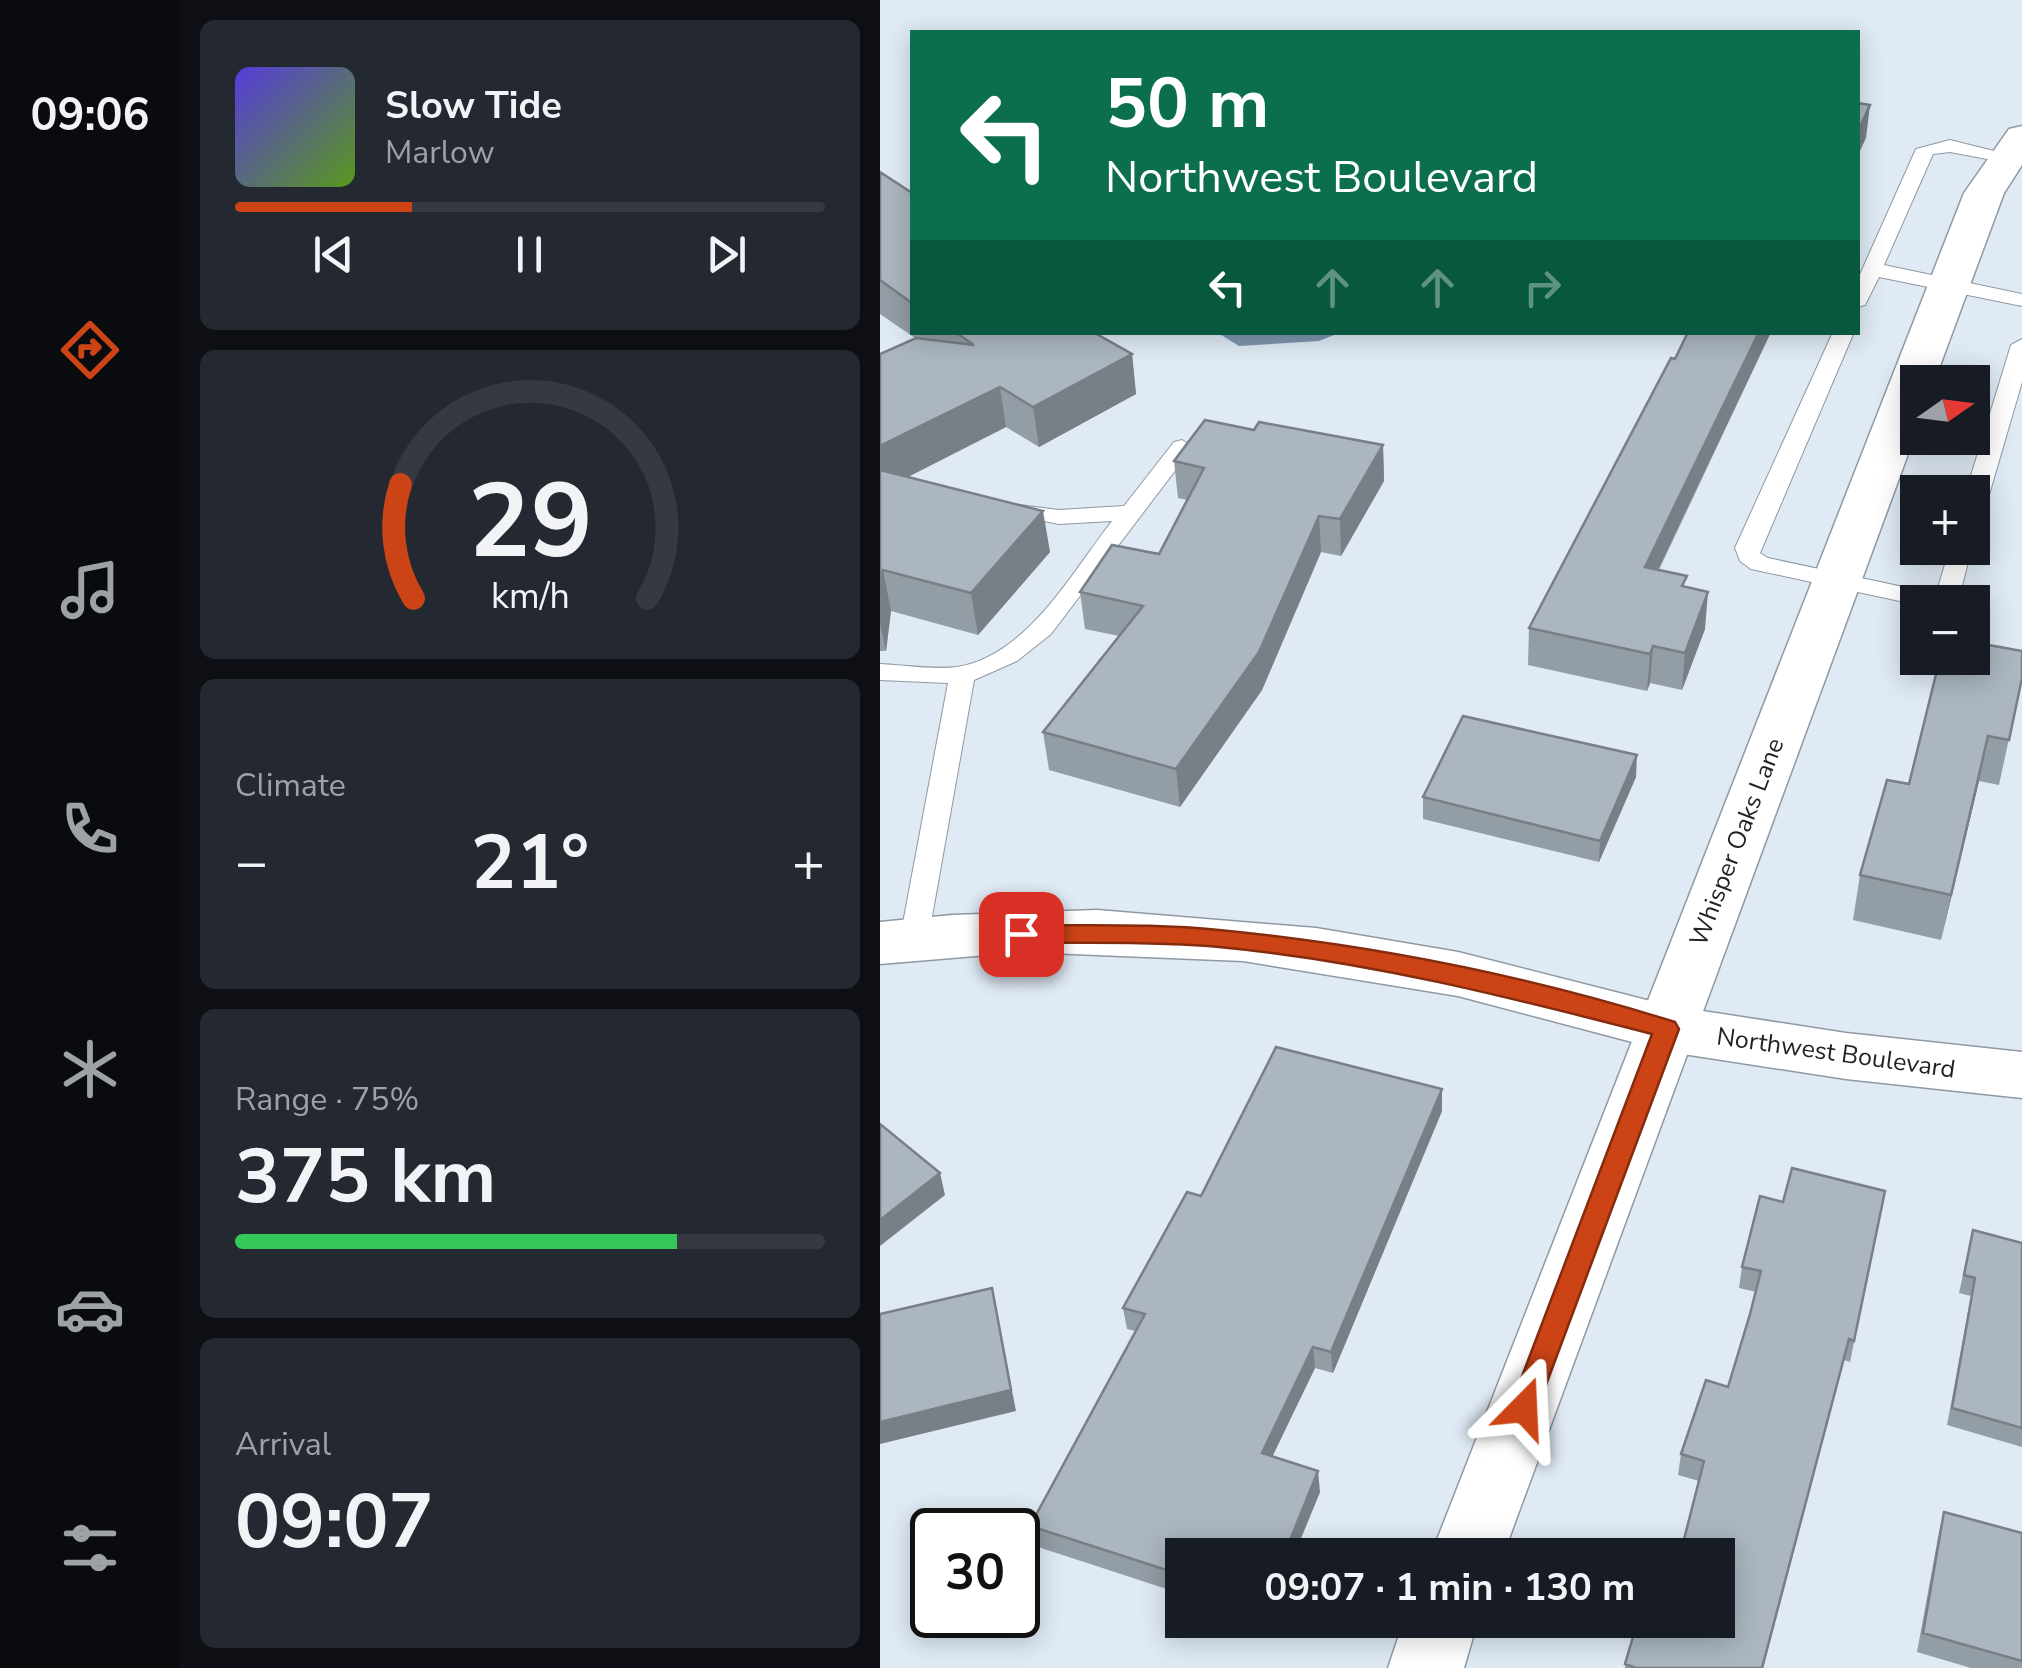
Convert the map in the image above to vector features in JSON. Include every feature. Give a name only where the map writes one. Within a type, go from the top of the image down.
[{"type":"street","name":"Whisper Oaks Lane","points":[[1473,1538],[1984,193],[2015,148]]},
{"type":"street","name":"Northwest Boulevard","points":[[897,941],[1124,934],[1244,940],[1458,974],[1666,1029],[1950,1070],[2022,1075]]},
{"type":"street","points":[[1426,1668],[1435,1638]]},
{"type":"lane","points":[[1860,296],[1926,148],[2015,148]]},
{"type":"lane","points":[[1872,269],[2022,300]]},
{"type":"lane","points":[[1843,335],[1747,548],[1749,556],[1760,564],[1900,593]]},
{"type":"lane","points":[[1983,475],[2022,345]]},
{"type":"lane","points":[[880,672],[962,675],[1008,655],[1042,628],[1182,447]]},
{"type":"lane","points":[[992,504],[1059,517],[1131,513]]},
{"type":"lane","points":[[897,941],[962,675]]},
{"type":"water","points":[[1221,335],[1334,335],[1319,341],[1239,346]]},
{"type":"building","points":[[1860,103],[1870,105],[1860,127]]},
{"type":"building","points":[[880,172],[910,192],[910,302],[880,280]]},
{"type":"building","points":[[959,335],[1098,335],[1132,354],[1033,407],[1000,387],[880,446],[880,354],[916,338],[974,345]]},
{"type":"building","points":[[1687,335],[1758,335],[1645,567],[1687,576],[1682,586],[1708,592],[1685,653],[1653,646],[1650,654],[1529,628],[1671,358],[1675,359]]},
{"type":"building","points":[[1205,420],[1254,430],[1259,422],[1383,445],[1340,519],[1319,516],[1259,652],[1176,769],[1043,732],[1143,606],[1080,592],[1112,545],[1159,554],[1204,468],[1174,461]]},
{"type":"building","points":[[880,470],[1043,511],[971,593],[883,570],[880,588]]},
{"type":"building","points":[[1990,645],[2022,651],[2022,678],[2009,740],[1988,736],[1951,895],[1860,875],[1887,780],[1909,784],[1936,675],[1990,675]]},
{"type":"building","points":[[1463,716],[1637,755],[1600,841],[1423,797]]},
{"type":"building","points":[[1276,1047],[1442,1089],[1331,1352],[1313,1347],[1262,1453],[1318,1471],[1291,1538],[1165,1538],[1165,1570],[1040,1529],[1040,1508],[1145,1314],[1123,1308],[1187,1192],[1201,1196]]},
{"type":"building","points":[[880,1124],[940,1173],[880,1220]]},
{"type":"building","points":[[1792,1168],[1885,1191],[1854,1341],[1849,1339],[1762,1668],[1636,1668],[1625,1664],[1633,1638],[1735,1638],[1735,1538],[1684,1538],[1704,1461],[1681,1454],[1706,1380],[1728,1387],[1761,1271],[1742,1267],[1760,1196],[1783,1202]]},
{"type":"building","points":[[1973,1230],[2022,1243],[2022,1428],[1952,1408],[1975,1278],[1964,1275]]},
{"type":"building","points":[[992,1288],[1011,1390],[880,1422],[880,1314]]},
{"type":"building","points":[[1944,1512],[2022,1533],[2022,1661],[1923,1633]]},
{"type":"route","points":[[1021,934],[1215,938],[1324,950],[1458,974],[1666,1029],[1524,1408]]}]
